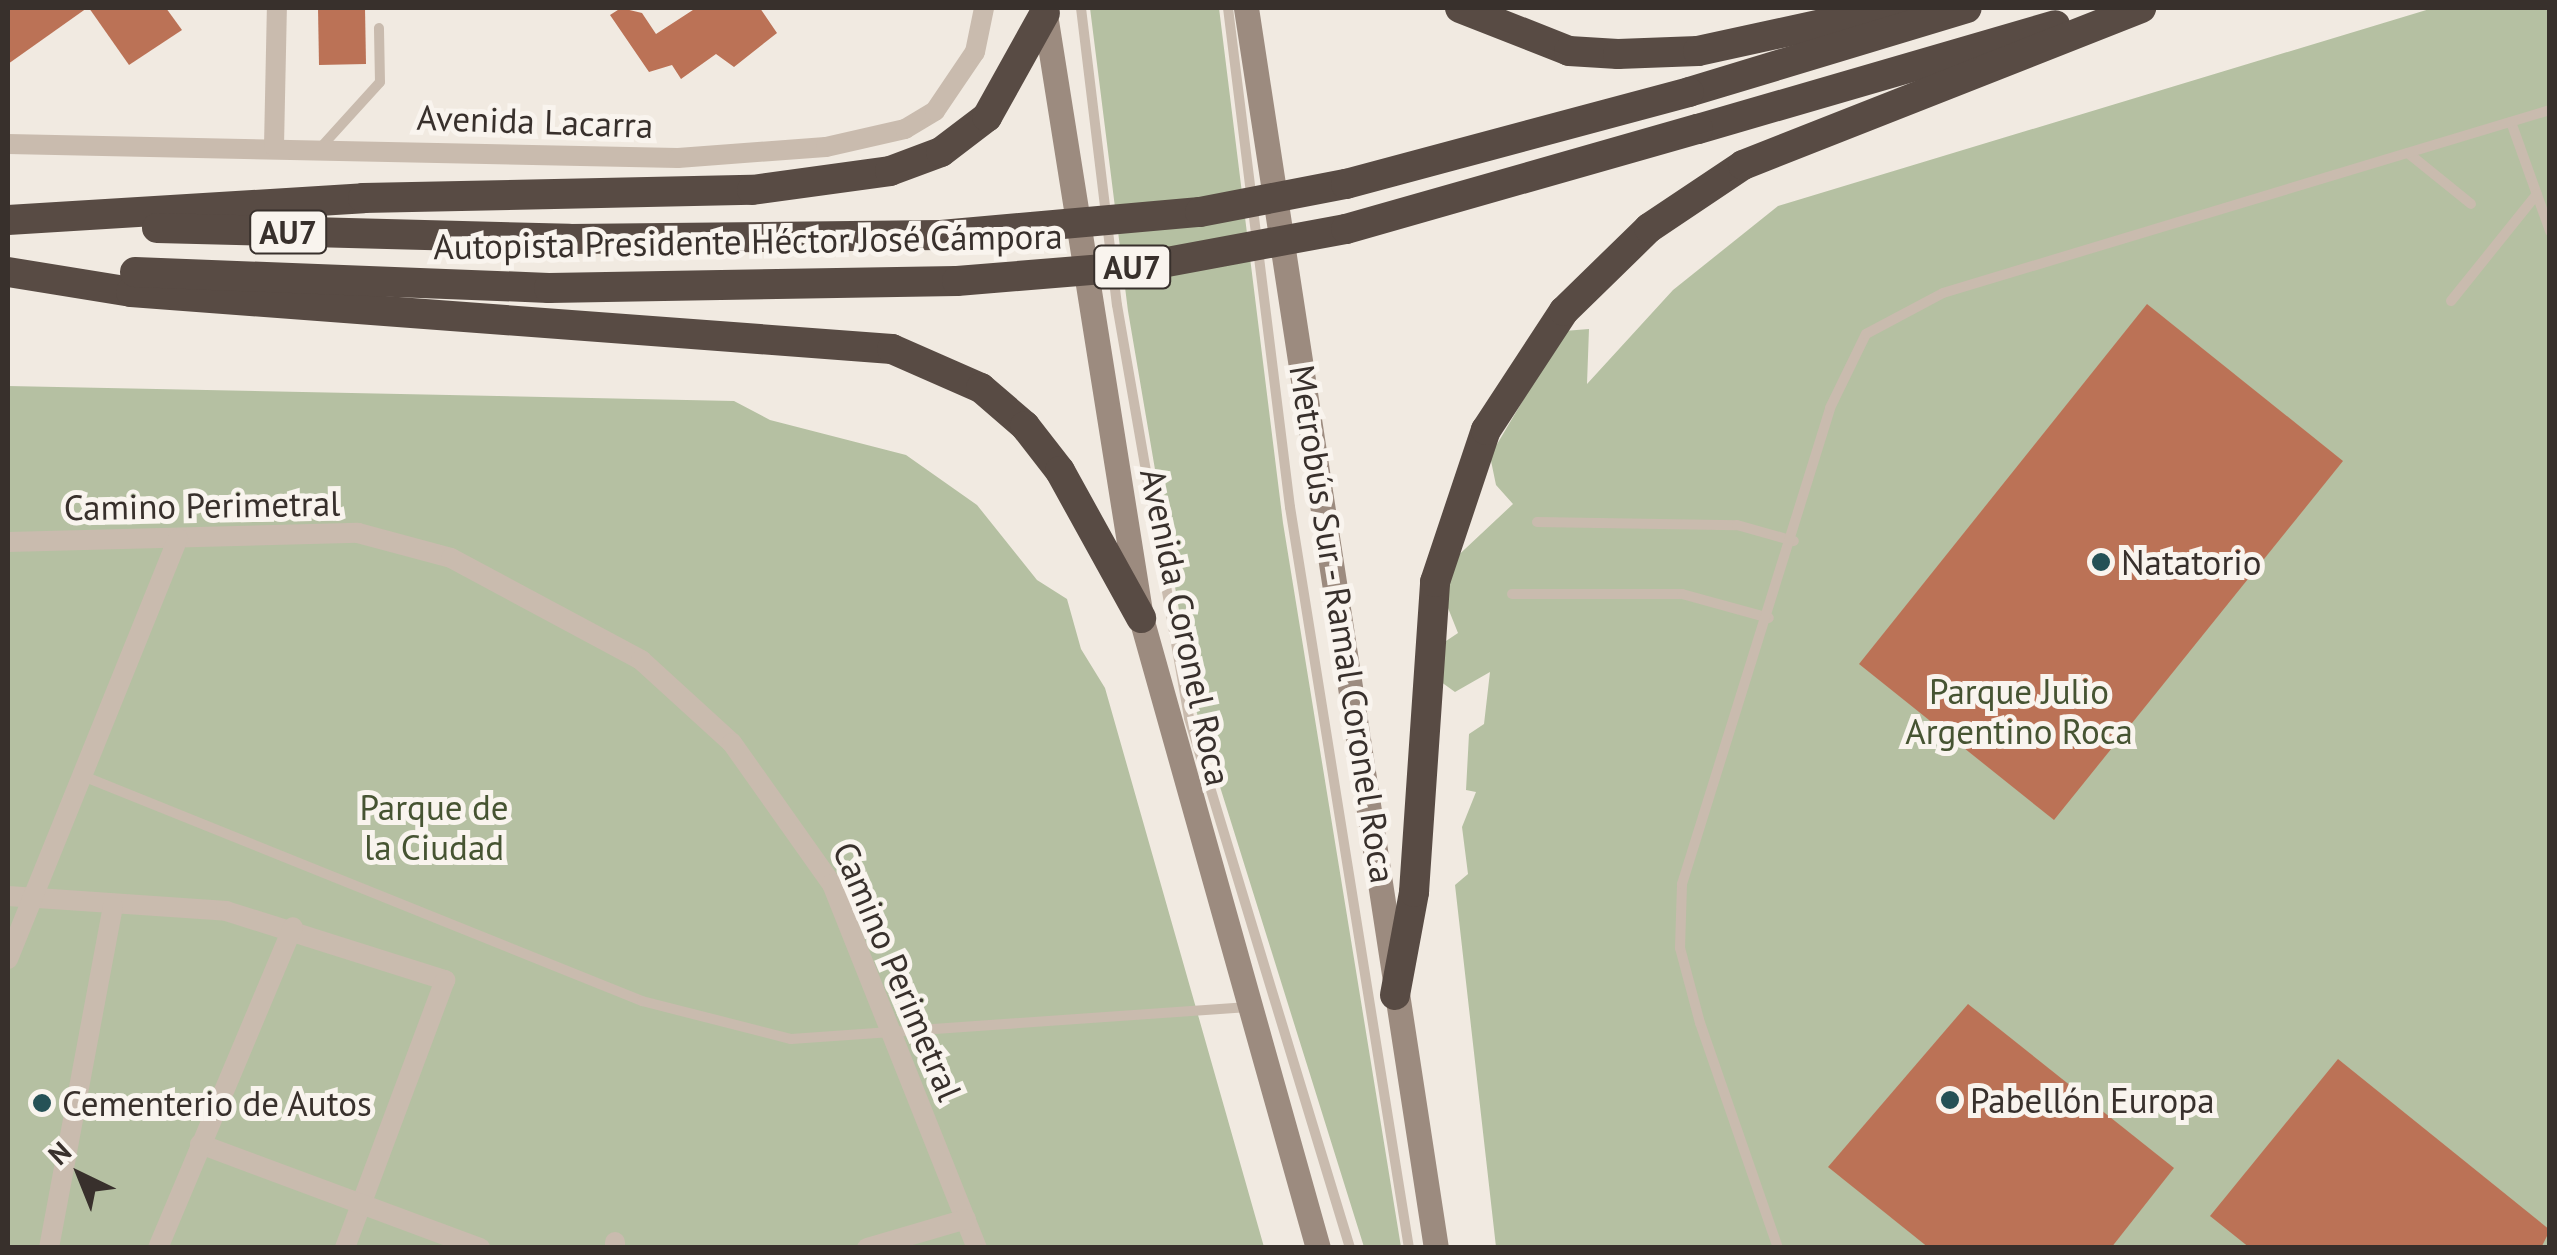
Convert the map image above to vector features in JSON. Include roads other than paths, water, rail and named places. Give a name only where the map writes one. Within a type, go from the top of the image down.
[{"type":"highway","points":[[1460,8],[1569,52],[1618,54],[1698,51],[1896,8]]},
{"type":"highway","name":"Autopista Presidente Héctor José Cámpora","points":[[8,221],[473,239],[1073,229],[1346,184],[1689,92],[1967,8]]},
{"type":"highway","name":"Autopista Presidente Héctor José Cámpora","points":[[8,270],[550,288],[1067,275],[1346,229],[2115,8]]},
{"type":"highway","points":[[1395,995],[1414,892],[1436,582],[1486,430],[1564,311],[1649,228],[1743,165],[2141,8]]},
{"type":"highway","points":[[8,221],[363,198],[752,190],[890,170],[941,152],[987,118],[1044,10]]},
{"type":"highway","points":[[8,270],[131,292],[740,334],[892,349],[981,388],[1060,471],[1141,618]]},
{"type":"main road","points":[[1246,8],[1436,1248]]},
{"type":"main road","name":"Avenida Coronel Roca","points":[[1044,10],[1141,618],[1245,1007],[1318,1241]]},
{"type":"street","points":[[274,146],[277,8]]},
{"type":"street","name":"Avenida Lacarra","points":[[8,144],[322,146],[678,158],[870,139],[936,111],[958,86],[984,8]]},
{"type":"street","name":"Camino Perimetral","points":[[8,542],[358,533],[451,558],[641,660],[732,743],[796,826],[832,884],[977,1248]]},
{"type":"street","points":[[8,960],[17,897],[83,776],[178,538]]},
{"type":"street","points":[[17,897],[113,907],[226,912],[293,927],[445,980],[344,1248]]},
{"type":"street","points":[[49,1248],[113,907]]},
{"type":"street","points":[[158,1248],[293,927]]},
{"type":"street","points":[[200,1144],[480,1248]]},
{"type":"street","points":[[867,1248],[966,1219]]},
{"type":"lane","points":[[1081,8],[1117,306],[1189,718],[1350,1248]]},
{"type":"lane","name":"Metrobús Sur - Ramal Coronel Roca","points":[[1228,8],[1290,506],[1409,1248]]},
{"type":"lane","points":[[322,146],[380,82],[378,28]]},
{"type":"lane","points":[[1778,1248],[1680,948],[1682,884],[1794,541],[1844,368],[1866,334],[1900,312],[2550,110]]},
{"type":"lane","points":[[2512,122],[2550,231]]},
{"type":"lane","points":[[2408,153],[2472,204]]},
{"type":"lane","points":[[2451,301],[2537,194]]},
{"type":"lane","points":[[1537,522],[1737,524],[1794,541]]},
{"type":"lane","points":[[1512,594],[1682,594],[1768,618]]},
{"type":"lane","points":[[83,776],[642,1001],[791,1039],[894,1036],[1245,1007]]},
{"type":"place","name":"Natatorio","points":[[2101,562]]},
{"type":"place","name":"Pabellón Europa","points":[[1950,1100]]},
{"type":"place","name":"Cementerio de Autos","points":[[42,1103]]},
{"type":"park label","name":"Parque Julio Argentino Roca","points":[[2019,711]]},
{"type":"park label","name":"Parque de la Ciudad","points":[[434,827]]}]
